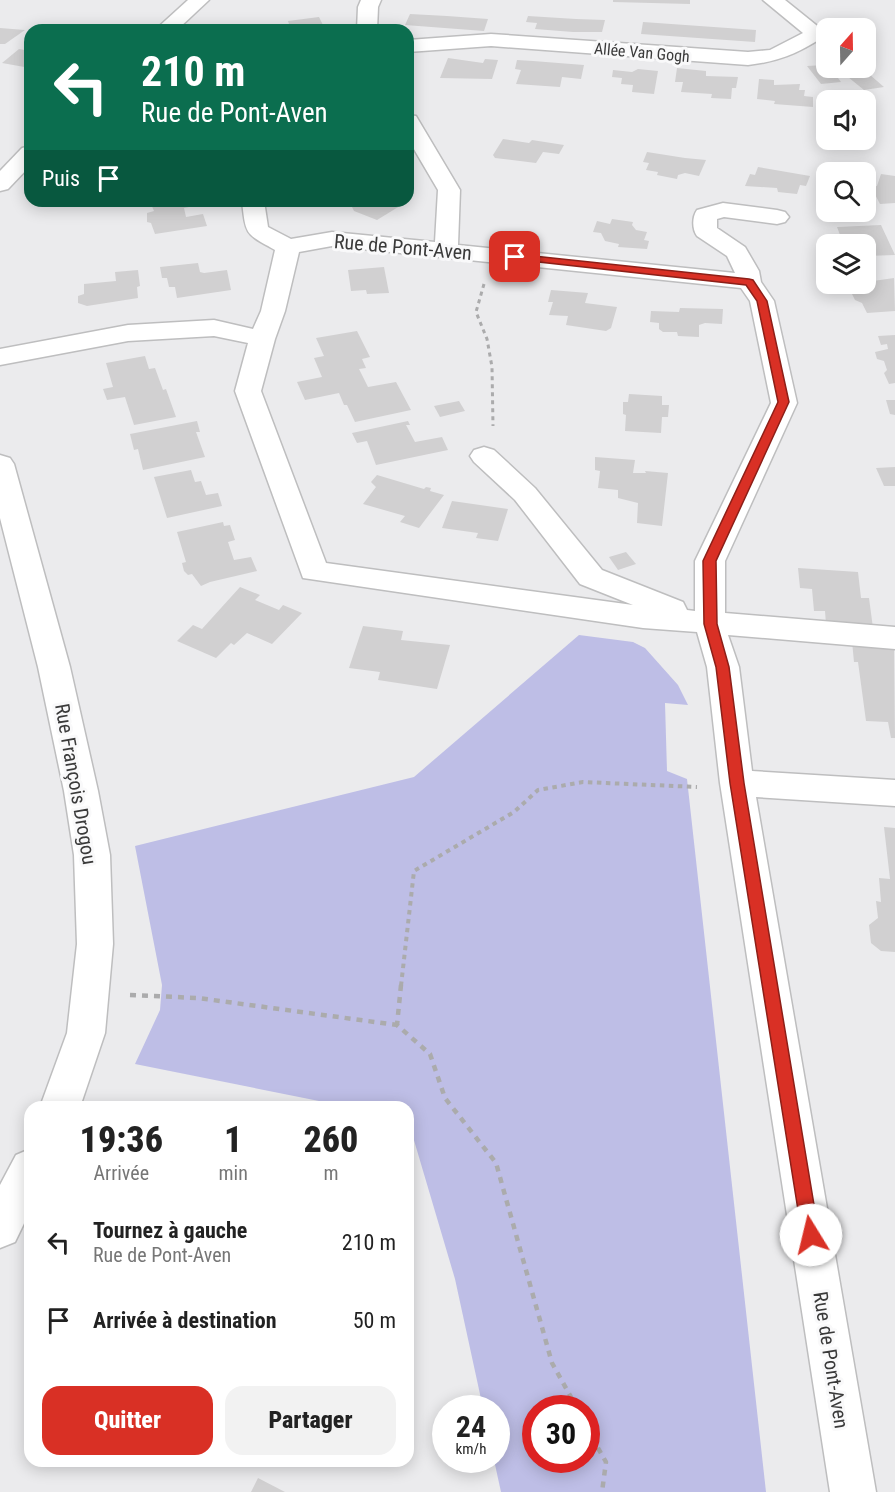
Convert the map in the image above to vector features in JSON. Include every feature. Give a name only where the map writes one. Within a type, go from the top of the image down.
[{"type":"street","points":[[172,24],[199,0]]},
{"type":"street","points":[[367,24],[371,0]]},
{"type":"street","name":"Allée Van Gogh","points":[[414,46],[491,40],[734,59],[763,58],[786,52],[816,33],[773,0]]},
{"type":"street","points":[[414,131],[449,190],[446,250]]},
{"type":"street","points":[[0,184],[24,159]]},
{"type":"street","points":[[254,207],[257,230],[288,247],[273,310],[262,339],[248,392],[314,571],[643,617],[895,638]]},
{"type":"street","points":[[749,282],[747,271],[737,252],[705,231],[705,215],[723,210],[777,217]]},
{"type":"street","name":"Rue de Pont-Aven","points":[[288,247],[332,239],[749,282],[762,301],[784,402],[710,561],[710,624],[723,667],[738,787],[853,1492]]},
{"type":"street","points":[[0,357],[128,333],[214,328],[262,339]]},
{"type":"street","points":[[487,459],[525,494],[591,577],[710,624]]},
{"type":"street","name":"Rue François Drogou","points":[[0,464],[54,667],[81,791],[92,855],[95,944],[86,1033],[62,1101]]},
{"type":"street","points":[[738,787],[895,793]]},
{"type":"street","points":[[0,1228],[24,1180]]},
{"type":"path","points":[[487,459],[494,376],[485,329],[476,312],[492,255]]},
{"type":"path","points":[[397,1025],[414,871],[514,812],[538,789],[583,782],[738,787]]},
{"type":"path","points":[[90,994],[198,998],[397,1025],[430,1054],[445,1098],[496,1163],[552,1363],[570,1395]]},
{"type":"path","points":[[600,1452],[606,1462],[602,1492]]},
{"type":"shaded area","points":[[579,635],[633,642],[645,648],[678,685],[688,705],[665,703],[667,771],[687,779],[766,1492],[501,1492],[497,1473],[510,1473],[510,1395],[480,1395],[455,1279],[414,1140],[414,1101],[319,1101],[135,1064],[160,1010],[162,985],[135,846],[414,777]]},
{"type":"building","points":[[613,0],[690,0],[690,4],[613,2]]},
{"type":"building","points":[[410,14],[488,19],[484,31],[405,24]]},
{"type":"building","points":[[528,16],[605,20],[602,32],[573,32],[535,29],[537,23],[526,22]]},
{"type":"building","points":[[319,17],[322,24],[289,24],[288,21]]},
{"type":"building","points":[[643,22],[756,30],[755,42],[641,34]]},
{"type":"building","points":[[0,28],[24,30],[5,44],[0,44]]},
{"type":"building","points":[[19,49],[24,50],[24,67],[2,63]]},
{"type":"building","points":[[448,58],[483,63],[485,59],[498,60],[492,79],[440,78]]},
{"type":"building","points":[[517,60],[584,65],[581,79],[562,77],[560,87],[516,84],[521,70],[515,69]]},
{"type":"building","points":[[807,66],[816,66],[816,78]]},
{"type":"building","points":[[677,68],[706,71],[706,76],[738,77],[736,88],[732,88],[731,99],[711,98],[712,94],[681,92],[683,82],[675,82]]},
{"type":"building","points":[[638,69],[658,71],[654,94],[632,92],[633,85],[621,84],[622,78],[612,77],[613,70],[632,72]]},
{"type":"building","points":[[816,78],[838,78],[841,82],[821,84]]},
{"type":"building","points":[[849,78],[874,78],[884,87],[864,90]]},
{"type":"building","points":[[759,79],[774,80],[774,85],[800,84],[799,90],[805,90],[804,96],[813,97],[813,107],[774,104],[775,101],[757,99]]},
{"type":"building","points":[[503,139],[529,143],[532,140],[564,145],[559,154],[543,152],[536,163],[495,158],[493,155]]},
{"type":"building","points":[[647,152],[706,160],[699,176],[685,173],[678,175],[677,179],[646,170],[649,163],[643,162]]},
{"type":"building","points":[[758,167],[810,176],[806,186],[800,185],[797,194],[778,192],[777,188],[745,186],[750,174],[755,175]]},
{"type":"building","points":[[881,174],[895,176],[895,203],[880,204],[876,196]]},
{"type":"building","points":[[152,207],[189,207],[184,208],[186,217],[203,214],[207,226],[155,234],[151,223],[147,222],[147,213],[154,211]]},
{"type":"building","points":[[352,207],[398,207],[377,220],[354,211]]},
{"type":"building","points":[[612,219],[633,222],[632,225],[636,230],[647,232],[644,240],[649,241],[647,249],[618,247],[619,244],[605,241],[601,233],[593,232],[597,221],[610,224]]},
{"type":"building","points":[[881,225],[895,255],[876,256],[876,234],[840,234],[837,227]]},
{"type":"building","points":[[198,263],[200,272],[204,273],[227,270],[231,290],[177,298],[175,287],[169,287],[167,278],[162,278],[160,267]]},
{"type":"building","points":[[384,267],[389,293],[367,294],[366,290],[351,291],[348,270]]},
{"type":"building","points":[[138,270],[140,286],[137,287],[138,298],[87,306],[78,303],[78,296],[84,294],[84,284],[116,281],[115,272]]},
{"type":"building","points":[[894,278],[895,311],[867,313],[862,303],[855,300],[852,294],[876,294],[876,281]]},
{"type":"building","points":[[551,290],[588,293],[585,303],[617,307],[611,328],[606,331],[566,325],[568,316],[549,315],[553,302],[548,302]]},
{"type":"building","points":[[680,308],[723,309],[722,324],[699,325],[699,337],[678,336],[677,332],[663,332],[659,329],[659,323],[650,322],[651,311],[679,312]]},
{"type":"building","points":[[357,331],[370,357],[362,359],[366,368],[359,369],[368,387],[396,382],[411,410],[355,422],[339,393],[305,400],[297,382],[322,377],[314,358],[324,356],[316,338]]},
{"type":"building","points":[[895,335],[895,383],[889,384],[884,373],[887,370],[884,361],[877,359],[875,352],[888,349],[887,344],[881,345],[878,336]]},
{"type":"building","points":[[145,356],[149,369],[155,368],[163,390],[166,389],[176,417],[134,425],[125,397],[107,400],[103,389],[113,387],[106,363]]},
{"type":"building","points":[[629,394],[662,396],[662,405],[669,405],[668,417],[662,417],[661,433],[625,431],[626,415],[623,414],[623,402],[628,402]]},
{"type":"building","points":[[886,400],[895,400],[895,415],[890,414]]},
{"type":"building","points":[[459,401],[465,411],[440,417],[434,406]]},
{"type":"building","points":[[197,421],[200,432],[196,432],[205,457],[143,470],[138,449],[134,450],[130,434]]},
{"type":"building","points":[[408,421],[410,425],[406,425],[415,442],[442,437],[448,450],[376,465],[367,441],[357,443],[352,433]]},
{"type":"building","points":[[595,457],[635,460],[633,473],[646,473],[645,471],[668,473],[662,526],[637,523],[638,503],[618,498],[618,490],[598,488],[600,471],[595,470]]},
{"type":"building","points":[[895,467],[895,486],[884,486],[876,468]]},
{"type":"building","points":[[191,470],[195,482],[201,481],[206,495],[218,493],[222,506],[167,518],[154,477]]},
{"type":"building","points":[[377,475],[424,489],[431,488],[430,491],[444,495],[419,528],[400,522],[405,516],[363,504],[376,487],[371,482]]},
{"type":"building","points":[[452,501],[508,509],[498,541],[476,538],[478,533],[442,528]]},
{"type":"building","points":[[223,522],[224,526],[230,525],[235,540],[228,542],[234,560],[251,557],[257,571],[201,586],[192,574],[188,575],[184,571],[182,563],[186,562],[177,532]]},
{"type":"building","points":[[626,552],[636,564],[618,570],[609,557]]},
{"type":"building","points":[[798,568],[858,572],[861,598],[869,598],[873,628],[826,624],[825,611],[814,611],[812,589],[800,588]]},
{"type":"building","points":[[240,587],[260,595],[255,600],[279,610],[283,605],[302,613],[272,644],[247,633],[234,645],[231,643],[216,658],[177,641],[193,625],[202,629]]},
{"type":"building","points":[[363,626],[403,631],[401,640],[450,645],[437,689],[378,680],[380,672],[349,668]]},
{"type":"building","points":[[852,641],[894,644],[895,738],[891,738],[888,722],[866,721],[858,662],[854,662]]},
{"type":"building","points":[[884,827],[895,828],[895,952],[881,951],[871,943],[869,925],[878,918],[876,901],[881,902],[879,878],[890,879]]},
{"type":"building","points":[[258,1478],[285,1492],[251,1492]]},
{"type":"route","points":[[515,257],[749,282],[762,301],[784,402],[710,561],[710,624],[723,667],[737,783],[811,1235]]}]
